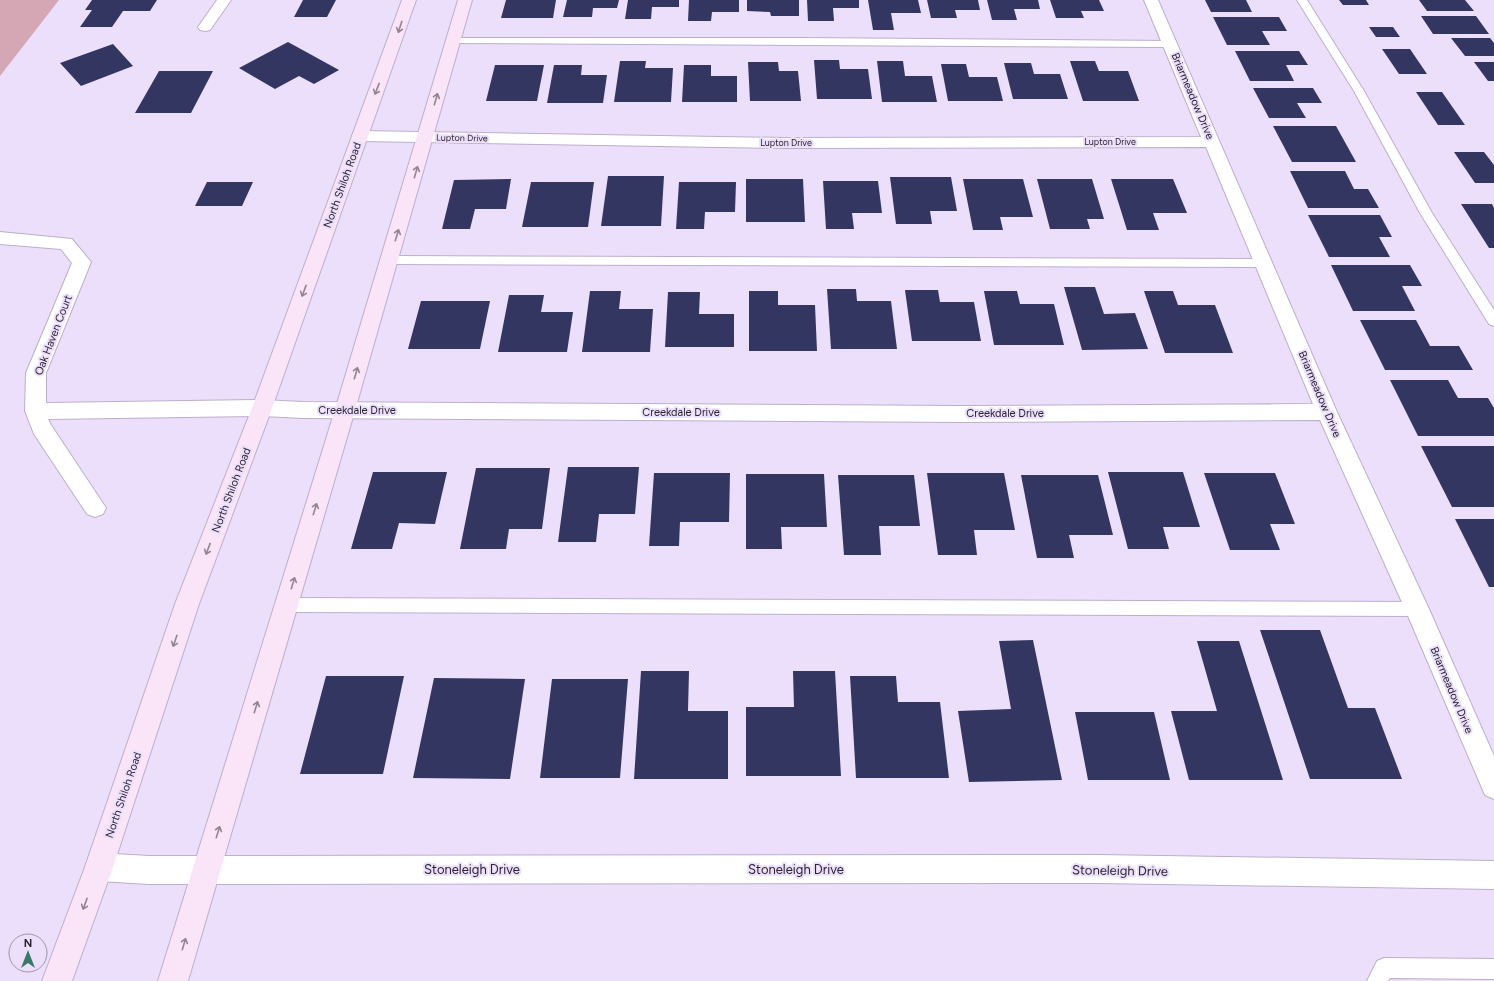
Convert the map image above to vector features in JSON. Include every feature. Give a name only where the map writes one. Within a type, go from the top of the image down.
[{"type":"main road","name":"North Shiloh Road","points":[[57,981],[98,867],[187,604],[262,408],[409,0]]},
{"type":"main road","points":[[173,981],[390,260],[465,0]]},
{"type":"street","points":[[205,27],[224,0]]},
{"type":"street","name":"Briarmeadow Drive","points":[[1151,0],[1328,412],[1417,609],[1494,786]]},
{"type":"street","name":"Lupton Drive","points":[[360,136],[785,143],[1212,142]]},
{"type":"street","name":"Oak Haven Court","points":[[0,238],[66,243],[82,262],[36,373],[35,411],[41,428],[94,508]]},
{"type":"street","name":"Creekdale Drive","points":[[35,411],[262,408],[303,410],[953,414],[1328,412]]},
{"type":"street","name":"Stoneleigh Drive","points":[[98,867],[149,870],[1099,869],[1494,875]]},
{"type":"lane","points":[[1302,0],[1359,91],[1426,213],[1494,321]]},
{"type":"lane","points":[[452,41],[804,41],[1170,44]]},
{"type":"lane","points":[[390,260],[1264,263]]},
{"type":"lane","points":[[286,605],[1417,609]]},
{"type":"lane","points":[[1377,981],[1384,968],[1494,969]]},
{"type":"shaded area","points":[[0,0],[59,0],[0,76]]},
{"type":"building","points":[[92,0],[157,0],[150,11],[123,11],[112,27],[80,27],[92,10],[85,10]]},
{"type":"building","points":[[303,0],[336,0],[327,17],[294,17]]},
{"type":"building","points":[[506,0],[556,0],[553,18],[501,18]]},
{"type":"building","points":[[567,0],[619,0],[617,8],[593,8],[592,17],[563,17]]},
{"type":"building","points":[[628,0],[679,0],[679,7],[652,7],[651,19],[625,19]]},
{"type":"building","points":[[689,0],[739,0],[739,12],[712,12],[711,21],[688,21]]},
{"type":"building","points":[[747,0],[799,0],[799,16],[771,16],[770,12],[747,11]]},
{"type":"building","points":[[807,0],[859,0],[859,8],[833,8],[834,21],[808,21]]},
{"type":"building","points":[[868,0],[918,0],[921,13],[891,13],[894,30],[873,30]]},
{"type":"building","points":[[927,0],[978,0],[980,10],[955,10],[957,18],[931,18]]},
{"type":"building","points":[[987,0],[1038,0],[1040,9],[1014,9],[1017,20],[992,20]]},
{"type":"building","points":[[1050,0],[1099,0],[1104,11],[1081,11],[1084,18],[1056,18]]},
{"type":"building","points":[[1205,0],[1246,0],[1252,12],[1211,12]]},
{"type":"building","points":[[1339,0],[1366,0],[1369,5],[1343,5]]},
{"type":"building","points":[[1419,0],[1465,0],[1474,11],[1427,11]]},
{"type":"building","points":[[1421,16],[1476,16],[1489,34],[1433,34]]},
{"type":"building","points":[[1213,17],[1279,17],[1287,31],[1262,31],[1270,45],[1227,45]]},
{"type":"building","points":[[1369,27],[1393,27],[1400,37],[1376,37]]},
{"type":"building","points":[[1451,38],[1490,38],[1494,43],[1494,56],[1465,56]]},
{"type":"building","points":[[288,42],[339,70],[314,84],[299,76],[275,89],[239,68]]},
{"type":"building","points":[[113,44],[133,66],[81,86],[60,63]]},
{"type":"building","points":[[1382,49],[1410,49],[1427,74],[1399,74]]},
{"type":"building","points":[[1235,51],[1299,51],[1308,65],[1286,65],[1294,81],[1250,81]]},
{"type":"building","points":[[814,60],[839,60],[840,69],[868,69],[872,99],[817,99]]},
{"type":"building","points":[[620,61],[646,61],[645,68],[673,68],[671,102],[614,102]]},
{"type":"building","points":[[877,61],[903,61],[905,76],[932,76],[937,102],[882,102]]},
{"type":"building","points":[[1070,61],[1095,61],[1099,71],[1128,71],[1139,101],[1083,101]]},
{"type":"building","points":[[748,62],[778,62],[779,71],[798,71],[801,101],[750,101]]},
{"type":"building","points":[[1474,62],[1494,62],[1494,81],[1488,81]]},
{"type":"building","points":[[1004,63],[1031,63],[1034,74],[1060,74],[1068,99],[1013,99]]},
{"type":"building","points":[[941,64],[966,64],[969,77],[997,77],[1003,101],[948,101]]},
{"type":"building","points":[[495,65],[544,65],[537,101],[486,101]]},
{"type":"building","points":[[554,65],[582,65],[581,75],[607,75],[603,103],[547,103]]},
{"type":"building","points":[[684,65],[711,65],[711,76],[737,76],[737,102],[682,102]]},
{"type":"building","points":[[159,71],[213,71],[191,113],[135,113]]},
{"type":"building","points":[[1253,88],[1313,88],[1322,103],[1297,103],[1306,118],[1269,118]]},
{"type":"building","points":[[1416,92],[1442,92],[1465,125],[1438,125]]},
{"type":"building","points":[[1273,126],[1336,126],[1356,162],[1292,162]]},
{"type":"building","points":[[1454,152],[1484,152],[1494,165],[1494,183],[1475,183]]},
{"type":"building","points":[[1290,171],[1345,171],[1354,189],[1368,189],[1379,208],[1308,208]]},
{"type":"building","points":[[608,176],[664,176],[661,226],[601,226]]},
{"type":"building","points":[[890,177],[951,177],[957,211],[930,211],[932,224],[896,224]]},
{"type":"building","points":[[511,179],[506,209],[475,209],[470,229],[442,229],[454,180]]},
{"type":"building","points":[[746,179],[803,179],[805,222],[746,222]]},
{"type":"building","points":[[963,179],[1023,179],[1033,217],[1000,217],[1003,230],[973,230]]},
{"type":"building","points":[[1037,179],[1092,179],[1104,219],[1087,219],[1090,229],[1050,229]]},
{"type":"building","points":[[1111,179],[1173,179],[1187,213],[1153,213],[1159,230],[1127,230]]},
{"type":"building","points":[[823,181],[878,181],[882,213],[852,213],[854,229],[826,229]]},
{"type":"building","points":[[207,182],[253,182],[242,206],[195,206]]},
{"type":"building","points":[[531,182],[594,182],[588,227],[522,227]]},
{"type":"building","points":[[679,182],[736,182],[735,212],[705,212],[704,229],[676,229]]},
{"type":"building","points":[[1461,204],[1492,204],[1494,208],[1494,248],[1489,248]]},
{"type":"building","points":[[1308,215],[1380,215],[1392,237],[1379,237],[1390,257],[1329,257]]},
{"type":"building","points":[[1331,265],[1410,265],[1422,286],[1402,286],[1415,311],[1353,311]]},
{"type":"building","points":[[1064,287],[1095,287],[1104,314],[1135,313],[1148,349],[1082,350]]},
{"type":"building","points":[[827,289],[856,289],[857,301],[891,301],[897,349],[831,349]]},
{"type":"building","points":[[905,290],[938,290],[940,302],[974,302],[981,341],[912,341]]},
{"type":"building","points":[[590,291],[621,291],[619,309],[653,309],[650,352],[582,352]]},
{"type":"building","points":[[749,291],[778,291],[778,305],[815,305],[817,351],[749,351]]},
{"type":"building","points":[[984,291],[1017,291],[1020,304],[1054,304],[1064,345],[994,345]]},
{"type":"building","points":[[1144,291],[1173,291],[1178,305],[1215,305],[1233,353],[1165,353]]},
{"type":"building","points":[[668,292],[700,292],[699,314],[734,314],[734,347],[665,347]]},
{"type":"building","points":[[509,295],[544,295],[541,312],[573,312],[567,352],[498,352]]},
{"type":"building","points":[[421,301],[490,301],[480,349],[408,349]]},
{"type":"building","points":[[1360,320],[1416,320],[1430,346],[1459,346],[1473,370],[1385,370]]},
{"type":"building","points":[[1390,380],[1448,380],[1458,398],[1488,398],[1494,408],[1494,436],[1418,436]]},
{"type":"building","points":[[1421,446],[1494,446],[1494,507],[1452,507]]},
{"type":"building","points":[[568,467],[639,467],[635,514],[599,514],[596,542],[558,542]]},
{"type":"building","points":[[476,468],[550,468],[542,529],[509,529],[506,549],[460,549]]},
{"type":"building","points":[[373,472],[447,472],[435,524],[399,523],[392,549],[351,549]]},
{"type":"building","points":[[1108,472],[1183,472],[1200,527],[1163,527],[1169,549],[1128,549]]},
{"type":"building","points":[[654,473],[730,473],[729,522],[680,522],[679,546],[649,546]]},
{"type":"building","points":[[927,473],[1004,473],[1015,530],[974,530],[977,555],[938,555]]},
{"type":"building","points":[[1204,473],[1275,473],[1295,524],[1270,524],[1280,550],[1230,550]]},
{"type":"building","points":[[746,474],[824,474],[827,527],[781,527],[782,549],[746,549]]},
{"type":"building","points":[[838,475],[914,475],[920,526],[879,526],[881,555],[844,555]]},
{"type":"building","points":[[1021,475],[1098,475],[1113,535],[1069,535],[1074,558],[1037,558]]},
{"type":"building","points":[[1455,519],[1494,519],[1494,587],[1489,587]]},
{"type":"building","points":[[1260,630],[1320,630],[1348,708],[1375,708],[1402,779],[1310,779]]},
{"type":"building","points":[[1033,640],[1062,780],[969,782],[958,711],[1011,709],[999,641]]},
{"type":"building","points":[[1197,641],[1239,641],[1283,780],[1189,780],[1171,711],[1217,711]]},
{"type":"building","points":[[641,671],[689,671],[688,711],[728,711],[728,779],[634,779]]},
{"type":"building","points":[[793,671],[835,671],[841,776],[746,776],[746,707],[794,707]]},
{"type":"building","points":[[326,676],[404,676],[383,774],[300,774]]},
{"type":"building","points":[[850,676],[896,676],[898,702],[940,702],[949,778],[856,778]]},
{"type":"building","points":[[434,678],[525,679],[510,779],[413,778]]},
{"type":"building","points":[[552,679],[628,679],[620,778],[540,778]]},
{"type":"building","points":[[1075,712],[1154,712],[1170,780],[1088,780]]}]
